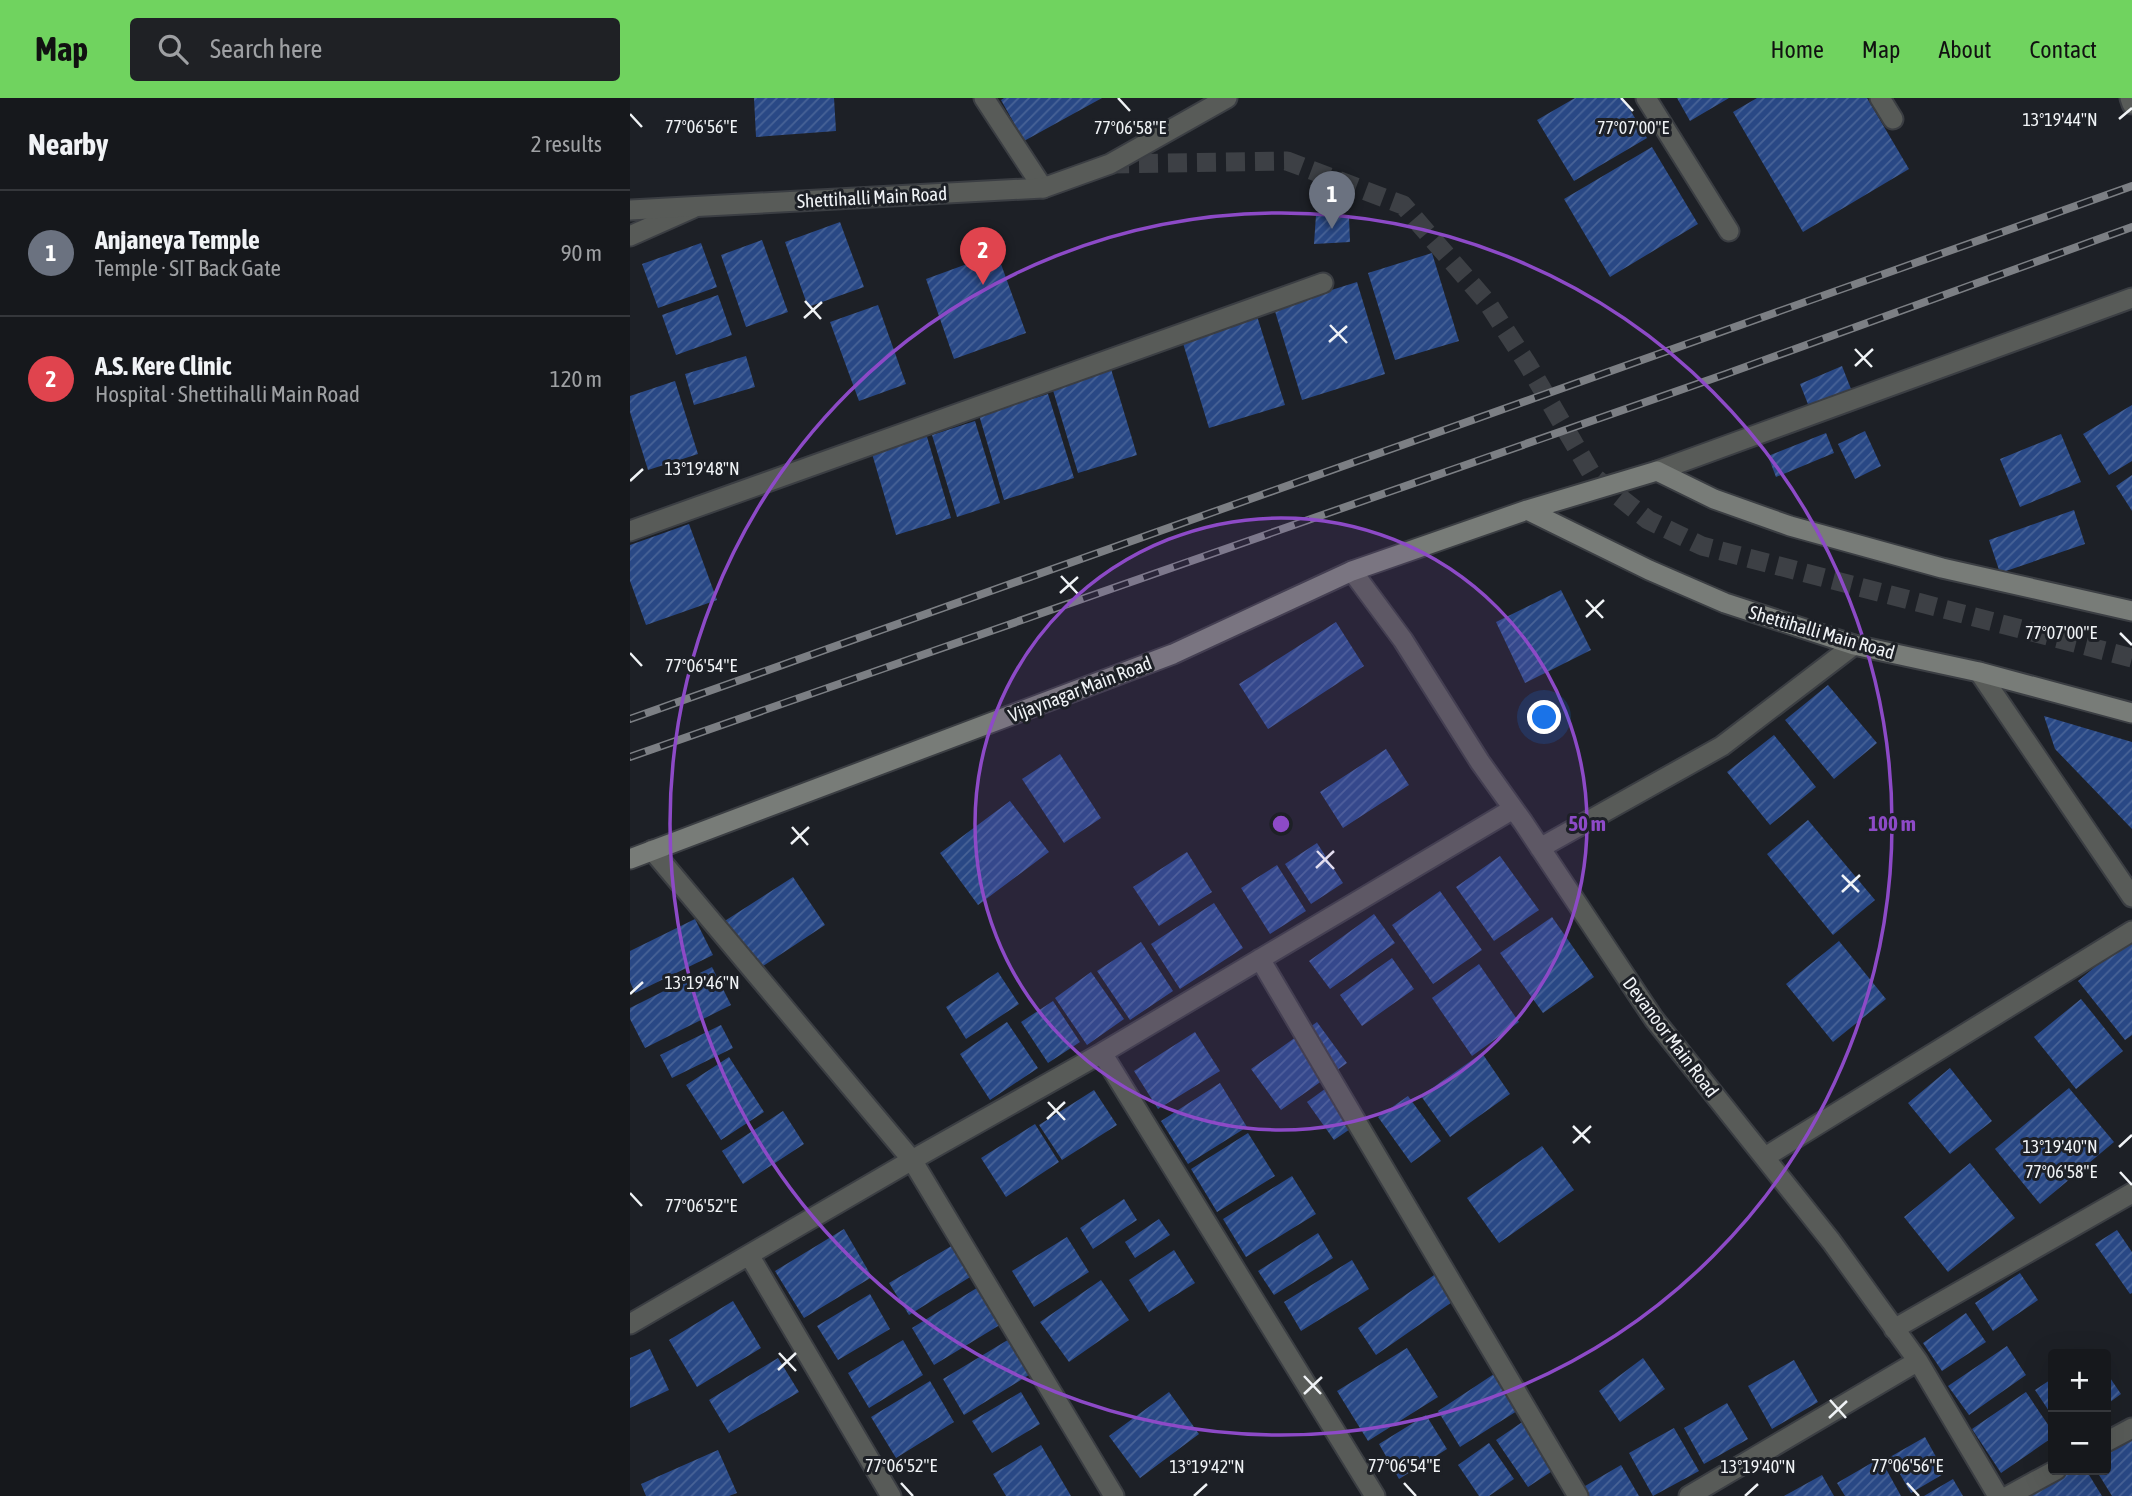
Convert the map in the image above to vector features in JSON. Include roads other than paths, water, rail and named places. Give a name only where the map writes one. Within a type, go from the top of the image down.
[{"type":"main road","name":"Vijaynagar Main Road","points":[[630,859],[1173,654],[1352,571],[1527,510],[1657,471]]},
{"type":"main road","points":[[1657,471],[1714,499],[1790,526],[1942,568],[2132,611]]},
{"type":"main road","name":"Shettihalli Main Road","points":[[1527,510],[1649,570],[1725,603],[1854,645],[1979,672],[2132,713]]},
{"type":"street","points":[[984,98],[1043,188]]},
{"type":"street","name":"Shettihalli Main Road","points":[[630,210],[1043,188],[1110,164],[1227,98]]},
{"type":"street","points":[[1646,98],[1729,231]]},
{"type":"street","points":[[1880,98],[1893,119]]},
{"type":"street","points":[[2130,98],[2132,104]]},
{"type":"street","points":[[630,236],[694,207]]},
{"type":"street","points":[[630,531],[1323,283]]},
{"type":"street","points":[[1657,471],[2132,298]]},
{"type":"street","name":"Devanoor Main Road","points":[[1352,571],[1403,640],[1480,762],[1654,1019],[1831,1241],[1918,1361],[1998,1496]]},
{"type":"street","points":[[1540,848],[1722,746],[1854,645]]},
{"type":"street","points":[[1979,672],[2132,897]]},
{"type":"street","points":[[630,1324],[1102,1053],[1513,809]]},
{"type":"street","points":[[652,850],[912,1160],[1114,1496]]},
{"type":"street","points":[[1765,1157],[2132,931]]},
{"type":"street","points":[[1260,959],[1578,1496]]},
{"type":"street","points":[[1102,1053],[1375,1496]]},
{"type":"street","points":[[1895,1329],[2132,1193]]},
{"type":"street","points":[[749,1255],[891,1496]]},
{"type":"street","points":[[1689,1496],[1918,1361]]},
{"type":"street","points":[[2111,1439],[2132,1428]]},
{"type":"street","points":[[2008,1496],[2048,1474]]},
{"type":"tunnel","points":[[1110,164],[1287,161],[1403,205],[1487,302],[1528,365],[1593,476],[1648,520],[1702,546],[2132,658]]},
{"type":"railway","points":[[630,719],[2132,186]]},
{"type":"railway","points":[[630,757],[1726,374],[2132,227]]},
{"type":"place","name":"Anjaneya Temple","points":[[1332,229]]},
{"type":"place","name":"A.S. Kere Clinic","points":[[983,285]]}]
